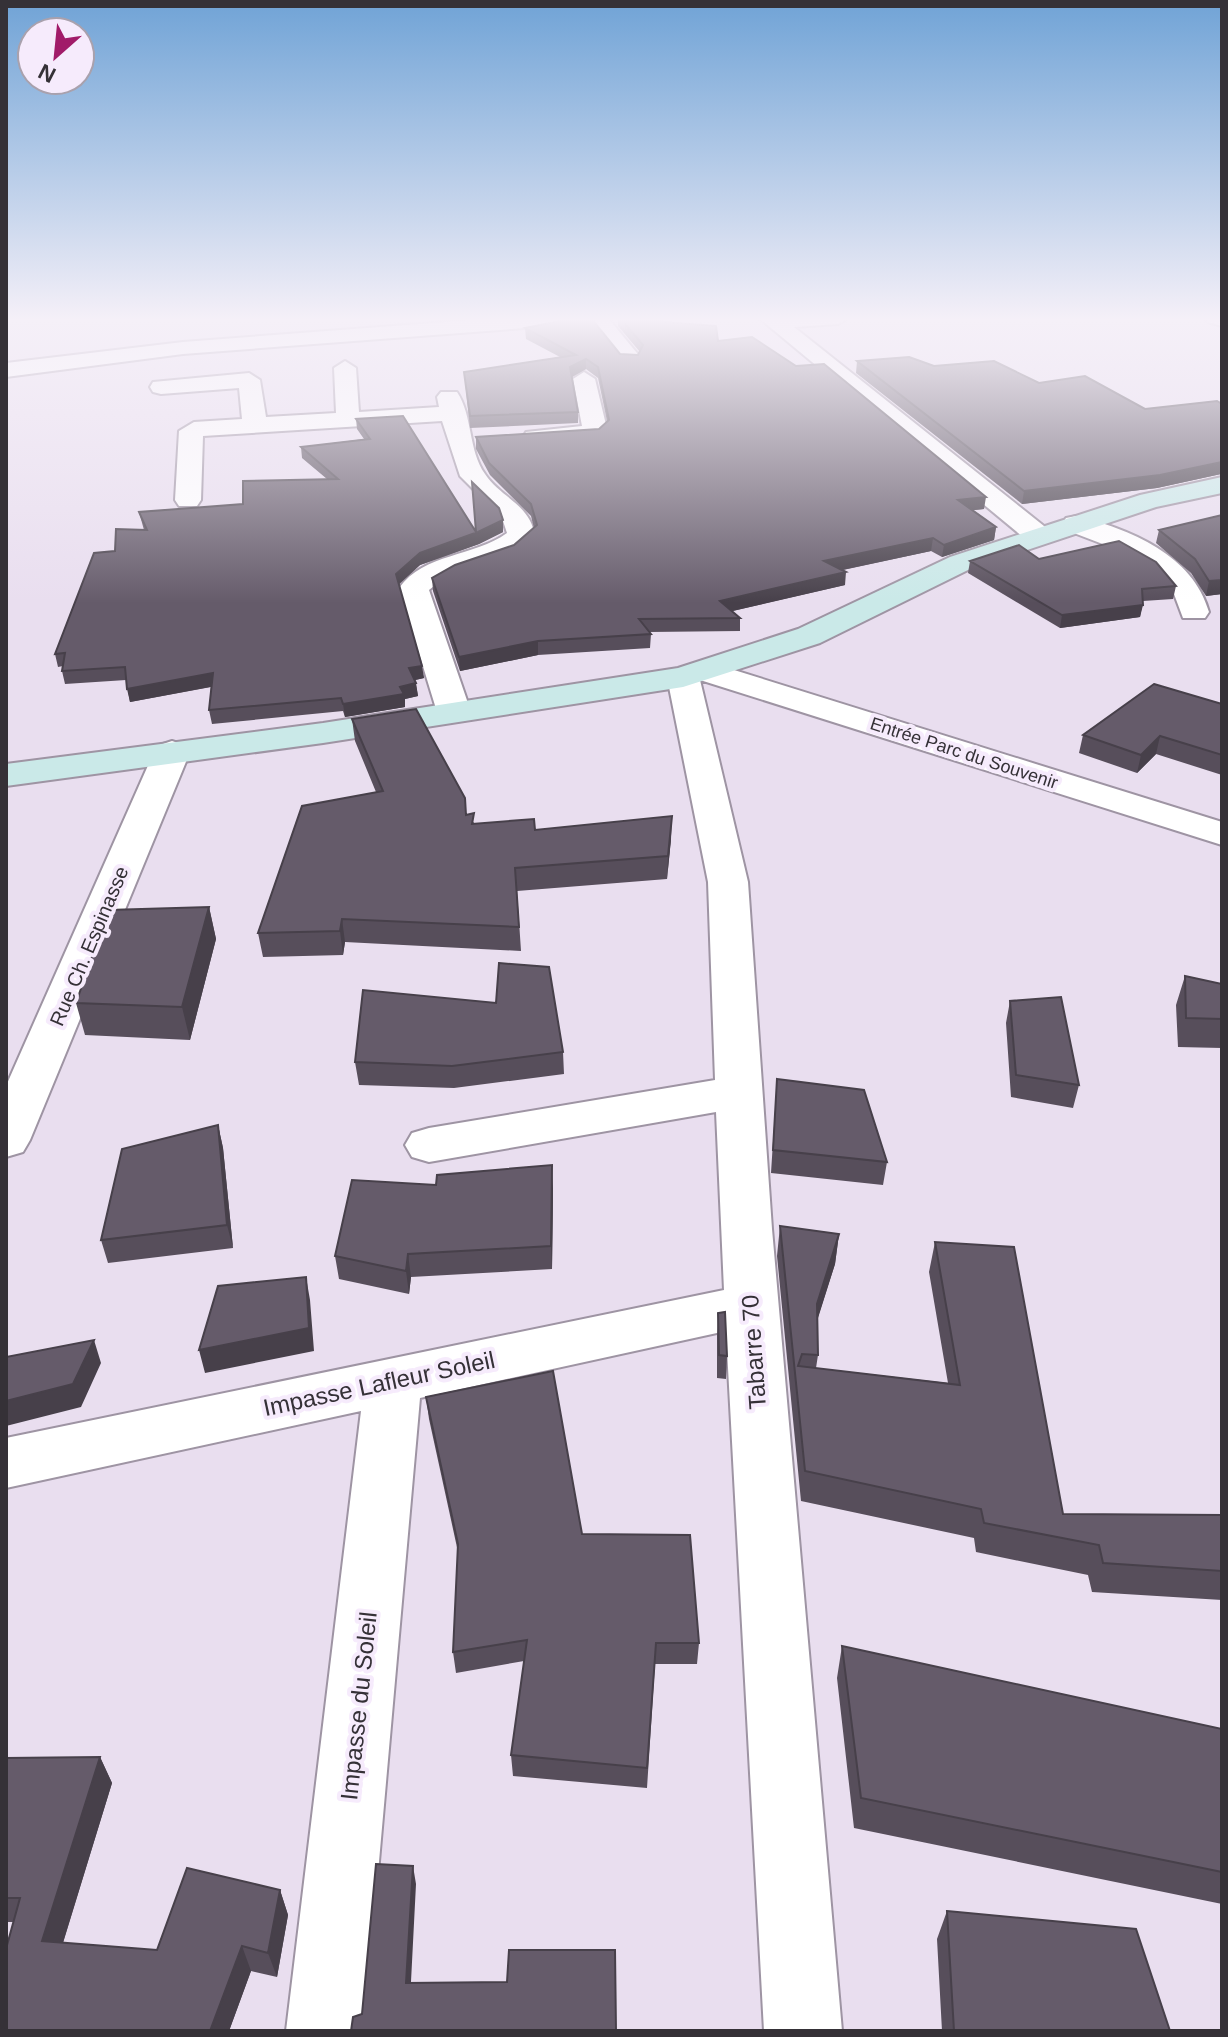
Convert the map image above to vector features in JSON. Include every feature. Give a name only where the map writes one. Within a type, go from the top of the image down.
[{"type":"main road","points":[[6,775],[454,712],[694,674],[809,636],[960,563],[1149,501],[1222,485]]},
{"type":"street","points":[[254,413],[255,424]]},
{"type":"street","points":[[348,413],[348,419]]},
{"type":"street","points":[[188,500],[191,431],[202,427],[454,417],[496,438],[579,435],[593,431],[590,413]]},
{"type":"street","points":[[891,413],[1039,536]]},
{"type":"street","points":[[454,417],[464,459],[479,484],[505,504],[521,526],[521,536],[507,548],[493,555],[444,566],[426,575],[414,588],[454,712]]},
{"type":"street","points":[[1076,524],[1149,555],[1185,583],[1192,594],[1194,612]]},
{"type":"street","name":"Entrée Parc du Souvenir","points":[[742,659],[1222,808]]},
{"type":"street","name":"Entrée Parc du Souvenir","points":[[694,674],[1222,834]]},
{"type":"street","name":"Tabarre 70","points":[[694,674],[728,882],[751,1305],[803,2031]]},
{"type":"street","name":"Rue Ch. Espinasse","points":[[6,1140],[172,752]]},
{"type":"street","points":[[429,1145],[739,1092]]},
{"type":"street","name":"Impasse Lafleur Soleil","points":[[6,1463],[751,1305]]},
{"type":"street","name":"Impasse du Soleil","points":[[325,2031],[393,1381]]},
{"type":"building","points":[[470,413],[549,413],[470,416]]},
{"type":"building","points":[[608,413],[884,413],[986,497],[958,500],[996,527],[944,545],[933,538],[824,561],[846,572],[720,601],[740,618],[639,619],[651,634],[538,641],[459,657],[432,578],[455,565],[514,545],[537,525],[531,504],[489,463],[476,437],[599,429],[609,420]]},
{"type":"building","points":[[924,413],[1222,413],[1222,462],[1160,475],[1024,491]]},
{"type":"building","points":[[403,416],[476,532],[472,482],[499,508],[503,520],[478,532],[420,553],[396,574],[422,666],[409,668],[416,683],[400,687],[404,694],[343,704],[341,698],[209,710],[213,673],[127,689],[125,667],[62,671],[65,653],[55,654],[94,553],[115,551],[116,529],[147,530],[139,512],[243,504],[243,481],[338,479],[301,447],[370,439],[356,419]]},
{"type":"building","points":[[1222,515],[1222,580],[1209,581],[1195,559],[1159,530]]},
{"type":"building","points":[[1119,541],[1156,562],[1176,586],[1142,589],[1143,605],[1062,615],[970,561],[1019,545],[1039,559]]},
{"type":"building","points":[[1154,684],[1222,704],[1222,755],[1160,736],[1141,755],[1083,735]]},
{"type":"building","points":[[416,709],[465,798],[466,815],[474,813],[472,824],[534,819],[535,830],[672,816],[668,856],[515,868],[519,927],[342,919],[340,931],[258,933],[302,806],[383,791],[352,719]]},
{"type":"building","points":[[209,907],[182,1007],[76,1003],[108,910]]},
{"type":"building","points":[[499,963],[549,967],[563,1052],[452,1066],[355,1062],[363,990],[496,1003]]},
{"type":"building","points":[[1185,976],[1222,984],[1222,1019],[1186,1018]]},
{"type":"building","points":[[1061,997],[1079,1085],[1016,1075],[1010,1001]]},
{"type":"building","points":[[777,1079],[864,1090],[887,1162],[773,1150]]},
{"type":"building","points":[[218,1125],[227,1225],[101,1240],[122,1149]]},
{"type":"building","points":[[552,1165],[551,1246],[408,1254],[406,1271],[335,1256],[352,1180],[436,1185],[437,1175]]},
{"type":"building","points":[[780,1226],[839,1234],[817,1304],[818,1355],[802,1354],[798,1366],[960,1385],[935,1242],[1014,1247],[1063,1514],[1222,1515],[1222,1571],[1103,1563],[1099,1545],[984,1523],[981,1509],[805,1471]]},
{"type":"building","points":[[306,1277],[309,1328],[199,1350],[218,1286]]},
{"type":"building","points":[[725,1312],[727,1356],[719,1355],[718,1313]]},
{"type":"building","points":[[94,1340],[73,1384],[6,1401],[6,1357]]},
{"type":"building","points":[[553,1371],[582,1534],[690,1535],[699,1643],[656,1643],[647,1768],[511,1755],[527,1640],[453,1652],[458,1544],[426,1397]]},
{"type":"building","points":[[842,1646],[1222,1729],[1222,1872],[861,1798]]},
{"type":"building","points":[[100,1757],[42,1941],[157,1950],[187,1868],[280,1890],[268,1953],[242,1946],[210,2031],[6,2031],[6,1949],[20,1898],[6,1898],[6,1758]]},
{"type":"building","points":[[376,1864],[413,1866],[406,1983],[507,1982],[509,1950],[615,1950],[616,2031],[351,2031],[353,2017],[362,2014]]},
{"type":"building","points":[[947,1911],[1136,1929],[1170,2031],[954,2031]]}]
